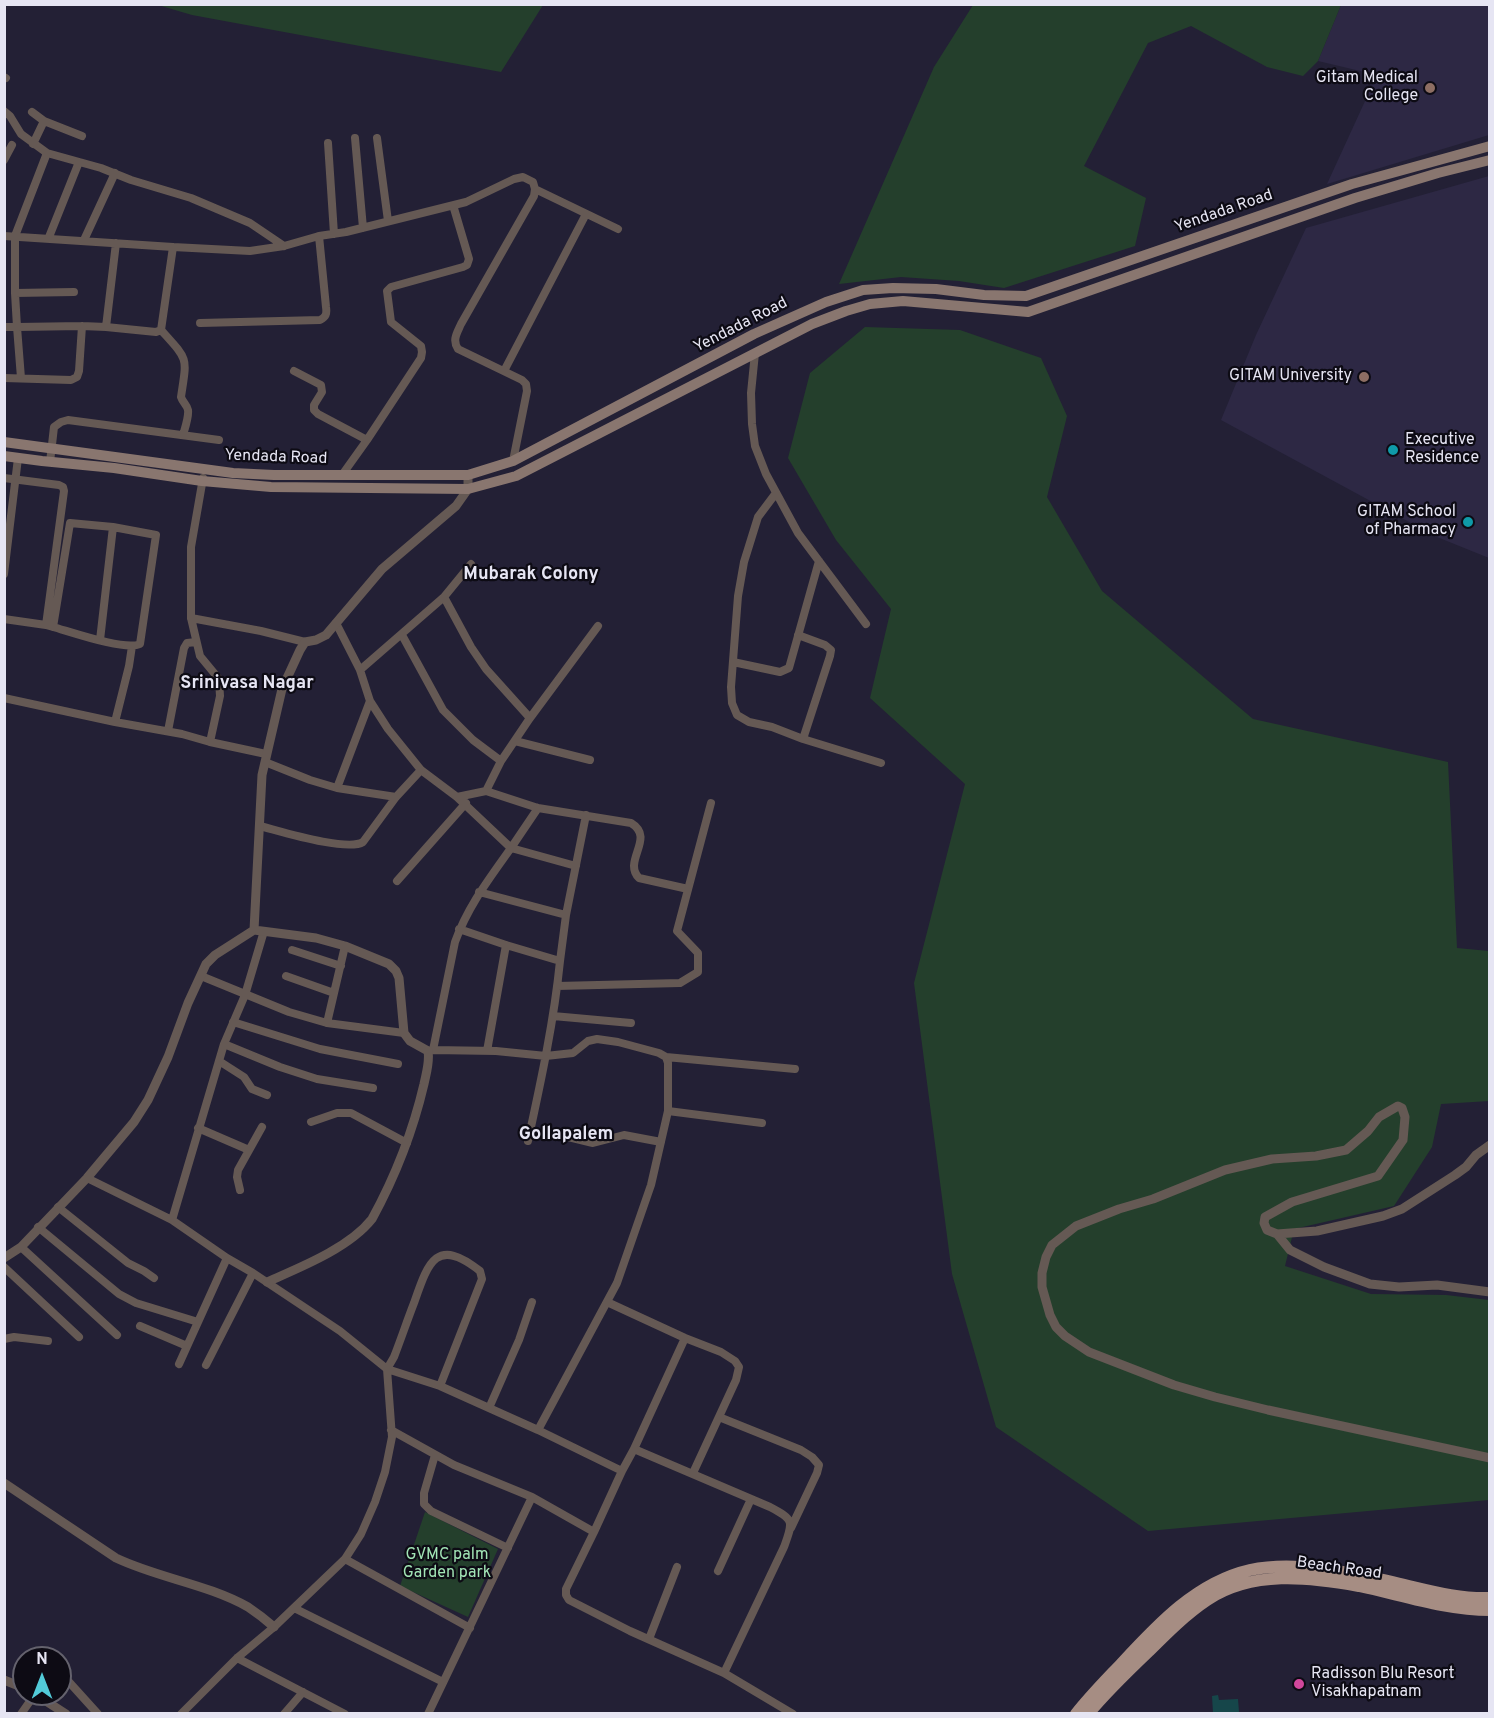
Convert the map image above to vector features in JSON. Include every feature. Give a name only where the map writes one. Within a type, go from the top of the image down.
[{"type":"main road","name":"Yendada Road","points":[[4,442],[233,473],[468,475],[513,461],[754,334],[826,302],[863,290],[936,289],[984,295],[1026,296],[1352,184],[1490,146]]},
{"type":"main road","name":"Yendada Road","points":[[4,456],[114,468],[202,481],[271,487],[468,489],[516,476],[812,324],[846,311],[870,304],[903,301],[1028,312],[1356,198],[1490,160]]},
{"type":"main road","points":[[1076,1713],[1132,1652],[1202,1589],[1249,1570],[1303,1567],[1343,1572],[1392,1588],[1460,1597],[1490,1598]]},
{"type":"main road","name":"Beach Road","points":[[1088,1713],[1106,1692],[1180,1622],[1209,1598],[1238,1585],[1259,1580],[1292,1578],[1392,1588],[1443,1605],[1490,1610]]},
{"type":"street","points":[[4,111],[10,116],[21,134],[47,153],[101,168],[201,202],[250,224],[284,246]]},
{"type":"street","points":[[32,112],[44,121],[82,136]]},
{"type":"street","points":[[33,144],[44,121]]},
{"type":"street","points":[[356,138],[363,228]]},
{"type":"street","points":[[377,138],[388,221]]},
{"type":"street","points":[[328,143],[334,234]]},
{"type":"street","points":[[4,160],[12,145]]},
{"type":"street","points":[[21,378],[15,293],[15,236],[47,153]]},
{"type":"street","points":[[49,237],[79,162]]},
{"type":"street","points":[[84,240],[115,173]]},
{"type":"street","points":[[4,236],[250,251],[284,246],[453,205],[485,194],[514,179],[524,177],[533,183],[534,196],[461,324],[454,343],[458,349],[526,384],[527,391],[513,461]]},
{"type":"street","points":[[535,189],[618,230]]},
{"type":"street","points":[[342,475],[421,358],[421,346],[391,322],[387,291],[391,287],[467,265],[469,259],[453,205]]},
{"type":"street","points":[[504,371],[586,214]]},
{"type":"street","points":[[200,323],[320,320],[324,318],[327,313],[319,236]]},
{"type":"street","points":[[106,327],[116,243]]},
{"type":"street","points":[[161,330],[173,247]]},
{"type":"street","points":[[15,293],[74,292]]},
{"type":"street","points":[[4,327],[82,326],[156,332],[161,330]]},
{"type":"street","points":[[4,378],[71,380],[76,377],[79,371],[82,326]]},
{"type":"street","points":[[161,330],[185,359],[182,402],[188,407],[188,411],[183,435]]},
{"type":"street","points":[[755,353],[751,393],[752,424],[755,446],[766,474],[798,533],[866,624]]},
{"type":"street","points":[[294,370],[321,385],[322,392],[314,405],[314,410],[318,414],[367,440]]},
{"type":"street","points":[[50,462],[54,427],[68,420],[219,440]]},
{"type":"street","points":[[4,574],[18,458]]},
{"type":"street","points":[[204,469],[191,547],[190,618],[200,656],[219,678],[220,687],[210,742]]},
{"type":"street","points":[[190,618],[305,642],[326,635],[382,569],[456,506],[468,489],[468,475]]},
{"type":"street","points":[[4,478],[63,487],[50,626]]},
{"type":"street","points":[[776,493],[758,517],[744,562],[738,596],[731,687],[732,703],[737,715],[749,722],[772,727],[881,763]]},
{"type":"street","points":[[4,619],[50,626],[120,645],[140,644],[156,535],[113,527],[70,523],[50,626]]},
{"type":"street","points":[[100,640],[113,527]]},
{"type":"street","points":[[733,662],[780,672],[789,668],[819,561]]},
{"type":"street","points":[[360,670],[444,597],[471,564]]},
{"type":"street","points":[[444,597],[471,647],[486,669],[530,718]]},
{"type":"street","points":[[336,623],[360,670],[370,701],[388,729],[421,770],[466,803],[511,848],[576,866]]},
{"type":"street","points":[[486,791],[514,741],[598,626]]},
{"type":"street","points":[[402,635],[443,710],[473,740],[501,761]]},
{"type":"street","points":[[798,635],[825,645],[831,650],[803,739]]},
{"type":"street","points":[[168,730],[184,648],[187,643],[195,642]]},
{"type":"street","points":[[254,930],[262,775],[265,758],[282,689],[305,642]]},
{"type":"street","points":[[115,722],[132,646]]},
{"type":"street","points":[[4,698],[115,722],[168,730],[265,758],[310,780],[337,788],[396,797]]},
{"type":"street","points":[[337,788],[370,701]]},
{"type":"street","points":[[514,741],[590,760]]},
{"type":"street","points":[[260,826],[316,840],[352,846],[359,845],[396,797],[421,770]]},
{"type":"street","points":[[457,797],[486,791],[538,808],[631,823],[641,832],[641,840],[633,866],[634,874],[639,878],[688,889]]},
{"type":"street","points":[[397,881],[466,803]]},
{"type":"street","points":[[557,986],[680,983],[698,972],[698,953],[677,931],[711,803]]},
{"type":"street","points":[[267,1282],[324,1256],[367,1226],[377,1210],[406,1143],[420,1099],[459,929],[479,892],[538,808]]},
{"type":"street","points":[[528,1141],[546,1056],[566,915],[586,815]]},
{"type":"street","points":[[479,892],[566,915]]},
{"type":"street","points":[[459,929],[560,961]]},
{"type":"street","points":[[4,1258],[21,1246],[87,1178],[134,1122],[148,1100],[168,1057],[188,1003],[206,964],[215,955],[254,930],[316,938],[345,946],[389,964],[399,978],[404,1033],[410,1041],[431,1051],[487,1051],[546,1056],[573,1053],[588,1041],[597,1039],[618,1042],[666,1057],[795,1069]]},
{"type":"street","points":[[172,1220],[224,1044],[245,995],[264,931]]},
{"type":"street","points":[[487,1051],[506,945]]},
{"type":"street","points":[[327,1023],[345,946]]},
{"type":"street","points":[[292,950],[341,966]]},
{"type":"street","points":[[201,976],[289,1012],[327,1023],[404,1033]]},
{"type":"street","points":[[286,976],[334,993]]},
{"type":"street","points":[[553,1016],[631,1023]]},
{"type":"street","points":[[233,1022],[320,1049],[398,1064]]},
{"type":"street","points":[[224,1044],[279,1067],[316,1079],[373,1088]]},
{"type":"street","points":[[538,1430],[617,1283],[651,1185],[668,1111],[666,1057]]},
{"type":"street","points":[[219,1061],[244,1077],[252,1089],[267,1095]]},
{"type":"street","points":[[1490,1146],[1476,1155],[1461,1171],[1402,1209],[1383,1216],[1317,1231],[1277,1234],[1267,1230],[1264,1217],[1293,1202],[1378,1176],[1403,1140],[1405,1117],[1402,1108],[1398,1106],[1380,1117],[1368,1131],[1346,1149],[1317,1156],[1272,1160],[1224,1170],[1153,1199],[1119,1209],[1076,1226],[1052,1245],[1042,1273],[1042,1287],[1056,1327],[1089,1352],[1174,1385],[1215,1397],[1490,1458]]},
{"type":"street","points":[[668,1111],[762,1123]]},
{"type":"street","points":[[311,1122],[337,1113],[351,1113],[406,1143]]},
{"type":"street","points":[[240,1190],[238,1170],[262,1127]]},
{"type":"street","points":[[198,1128],[249,1150]]},
{"type":"street","points":[[560,1135],[593,1143],[624,1136],[661,1142]]},
{"type":"street","points":[[87,1178],[172,1220],[340,1331],[387,1369],[440,1386],[622,1471]]},
{"type":"street","points":[[58,1207],[128,1263],[144,1270],[154,1278]]},
{"type":"street","points":[[38,1227],[119,1294],[136,1303],[198,1322]]},
{"type":"street","points":[[1277,1234],[1290,1250],[1324,1267],[1370,1284],[1399,1287],[1437,1285],[1490,1292]]},
{"type":"street","points":[[21,1246],[117,1335]]},
{"type":"street","points":[[181,1713],[345,1559],[361,1534],[385,1472],[392,1437],[387,1369],[394,1357],[426,1270],[438,1258],[448,1255],[462,1258],[480,1271],[482,1279],[440,1386]]},
{"type":"street","points":[[179,1364],[227,1258]]},
{"type":"street","points":[[4,1267],[80,1337]]},
{"type":"street","points":[[206,1365],[253,1273]]},
{"type":"street","points":[[489,1408],[519,1340],[532,1302]]},
{"type":"street","points":[[607,1302],[729,1356],[740,1367],[693,1473]]},
{"type":"street","points":[[140,1326],[187,1346]]},
{"type":"street","points":[[4,1339],[14,1337],[48,1341]]},
{"type":"street","points":[[685,1338],[566,1589],[566,1595],[569,1600],[724,1673],[793,1713]]},
{"type":"street","points":[[719,1417],[801,1450],[819,1465],[784,1547],[724,1673]]},
{"type":"street","points":[[391,1430],[454,1465],[532,1497],[594,1532]]},
{"type":"street","points":[[634,1449],[784,1514],[789,1519],[789,1533]]},
{"type":"street","points":[[435,1455],[424,1493],[424,1504],[431,1511],[508,1548]]},
{"type":"street","points":[[4,1483],[116,1558],[133,1567],[234,1600],[257,1613],[274,1627]]},
{"type":"street","points":[[428,1713],[532,1497]]},
{"type":"street","points":[[718,1571],[751,1499]]},
{"type":"street","points":[[345,1559],[470,1628]]},
{"type":"street","points":[[649,1639],[677,1567]]},
{"type":"street","points":[[294,1608],[443,1682]]},
{"type":"street","points":[[237,1658],[345,1713]]},
{"type":"street","points":[[72,1685],[98,1713]]},
{"type":"street","points":[[284,1713],[303,1692]]},
{"type":"shaded area","name":"Gitam Medical College","points":[[1341,5],[1489,5],[1489,135],[1327,184],[1377,75],[1318,61]]},
{"type":"shaded area","name":"GITAM University","points":[[1490,176],[1489,558],[1437,537],[1221,420],[1256,335],[1306,228]]},
{"type":"shaded area","points":[[1218,1695],[1219,1700],[1238,1699],[1239,1712],[1213,1713],[1212,1696]]},
{"type":"green space","points":[[543,4],[501,72],[192,15],[158,5]]},
{"type":"green space","points":[[973,5],[1341,5],[1318,61],[1303,76],[1267,67],[1191,26],[1148,43],[1084,166],[1146,198],[1135,246],[1004,288],[959,281],[901,277],[839,284],[934,67]]},
{"type":"green space","points":[[865,327],[960,330],[1041,358],[1067,416],[1047,497],[1102,591],[1253,719],[1448,762],[1457,948],[1489,951],[1489,1101],[1441,1104],[1432,1147],[1394,1206],[1294,1229],[1285,1266],[1371,1294],[1446,1295],[1489,1300],[1489,1500],[1148,1531],[996,1427],[952,1274],[914,983],[965,784],[870,698],[891,609],[836,540],[788,458],[810,373]]},
{"type":"green space","name":"GVMC palm Garden park","points":[[425,1512],[498,1549],[468,1617],[400,1586]]},
{"type":"place","name":"Gitam Medical College","points":[[1430,88]]},
{"type":"place","name":"GITAM University","points":[[1364,377]]},
{"type":"place","name":"Executive Residence","points":[[1393,450]]},
{"type":"place","name":"GITAM School of Pharmacy","points":[[1468,522]]},
{"type":"place","name":"Radisson Blu Resort Visakhapatnam","points":[[1299,1684]]},
{"type":"district","name":"Mubarak Colony","points":[[531,575]]},
{"type":"district","name":"Srinivasa Nagar","points":[[247,684]]},
{"type":"district","name":"Gollapalem","points":[[566,1135]]}]
